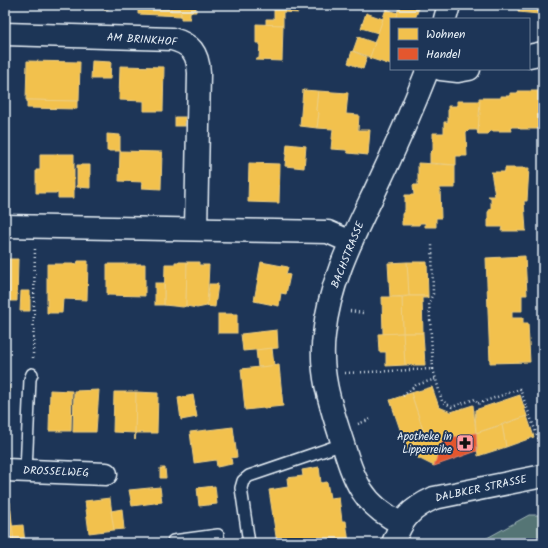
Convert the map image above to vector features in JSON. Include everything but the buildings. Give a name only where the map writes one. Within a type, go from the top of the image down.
[{"type":"street","points":[[445,18],[449,5]]},
{"type":"street","name":"AM BRINKHOF","points":[[5,34],[172,39],[184,42],[195,53],[198,61],[199,73],[196,229]]},
{"type":"street","points":[[530,56],[543,53]]},
{"type":"street","name":"BACHSTRASSE","points":[[401,523],[389,518],[372,506],[365,498],[352,471],[327,392],[323,359],[323,336],[328,306],[337,274],[407,122],[428,70]]},
{"type":"street","points":[[450,70],[464,70]]},
{"type":"street","points":[[5,226],[328,232],[351,242]]},
{"type":"street","name":"DROSSELWEG","points":[[15,470],[106,474]]},
{"type":"street","name":"DALBKER STRASSE","points":[[393,543],[401,523],[409,513],[420,505],[434,498],[543,476]]},
{"type":"lane","points":[[15,470],[32,374]]},
{"type":"lane","points":[[249,543],[241,488],[243,481],[249,476],[343,444]]},
{"type":"lane","points":[[174,543],[174,541],[218,535],[219,543]]},
{"type":"path","points":[[32,374],[36,227]]},
{"type":"path","points":[[432,244],[433,294],[429,302],[433,369],[442,401],[452,407],[476,399],[477,404],[520,389],[543,451]]},
{"type":"path","points":[[360,372],[433,369]]},
{"type":"path","points":[[403,396],[416,385],[436,379]]},
{"type":"green space","points":[[529,515],[543,515],[543,543],[478,543]]},
{"type":"place","name":"Apotheke in Lipperreihe","points":[[465,443]]}]
